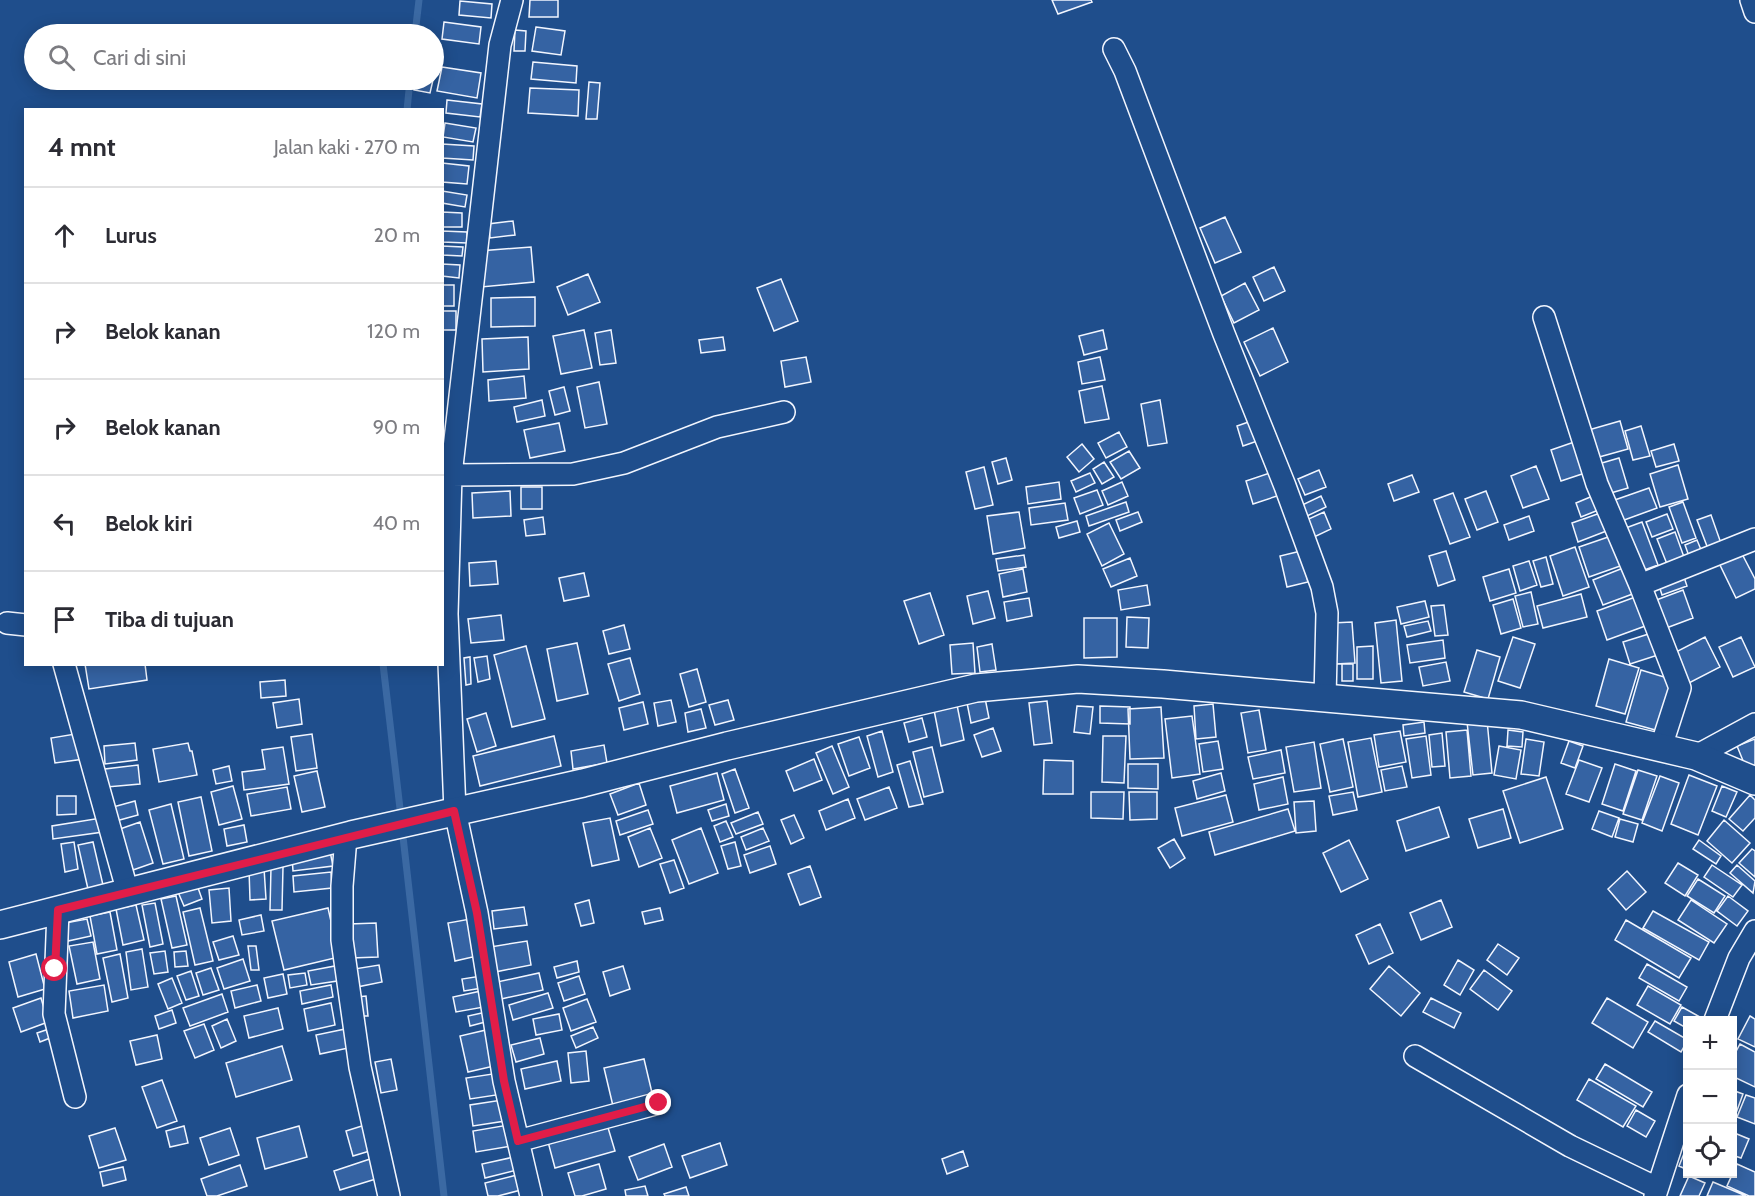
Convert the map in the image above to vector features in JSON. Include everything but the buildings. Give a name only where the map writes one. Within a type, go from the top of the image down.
[{"type":"street","points":[[512,0],[500,45],[451,475],[443,814],[477,913],[504,1081],[531,1196]]},
{"type":"street","points":[[1751,0],[1755,12]]},
{"type":"street","points":[[1114,49],[1125,71],[1322,587],[1327,614],[1325,698]]},
{"type":"street","points":[[1544,317],[1597,484],[1641,585],[1680,688],[1661,747]]},
{"type":"street","points":[[451,475],[573,474],[624,463],[717,427],[784,412]]},
{"type":"street","points":[[1641,585],[1755,539]]},
{"type":"street","points":[[65,666],[128,893]]},
{"type":"street","points":[[0,925],[348,836],[583,783],[727,746],[976,688],[1078,679],[1521,715],[1696,756],[1755,781]]},
{"type":"street","points":[[1696,756],[1755,724]]},
{"type":"street","points":[[348,836],[342,886],[342,940],[360,1067],[389,1196]]},
{"type":"street","points":[[58,910],[54,1014],[75,1097]]},
{"type":"street","points":[[1717,1016],[1739,958],[1755,931]]},
{"type":"street","points":[[1415,1056],[1570,1146],[1656,1192],[1683,1110]]},
{"type":"street","points":[[518,1141],[659,1103]]},
{"type":"waterway","points":[[416,24],[419,0]]},
{"type":"waterway","points":[[407,108],[409,90]]},
{"type":"waterway","points":[[383,666],[401,817]]},
{"type":"waterway","points":[[402,828],[444,1196]]},
{"type":"route","points":[[55,969],[58,910],[454,811],[477,913],[504,1081],[518,1141],[659,1103]]}]
